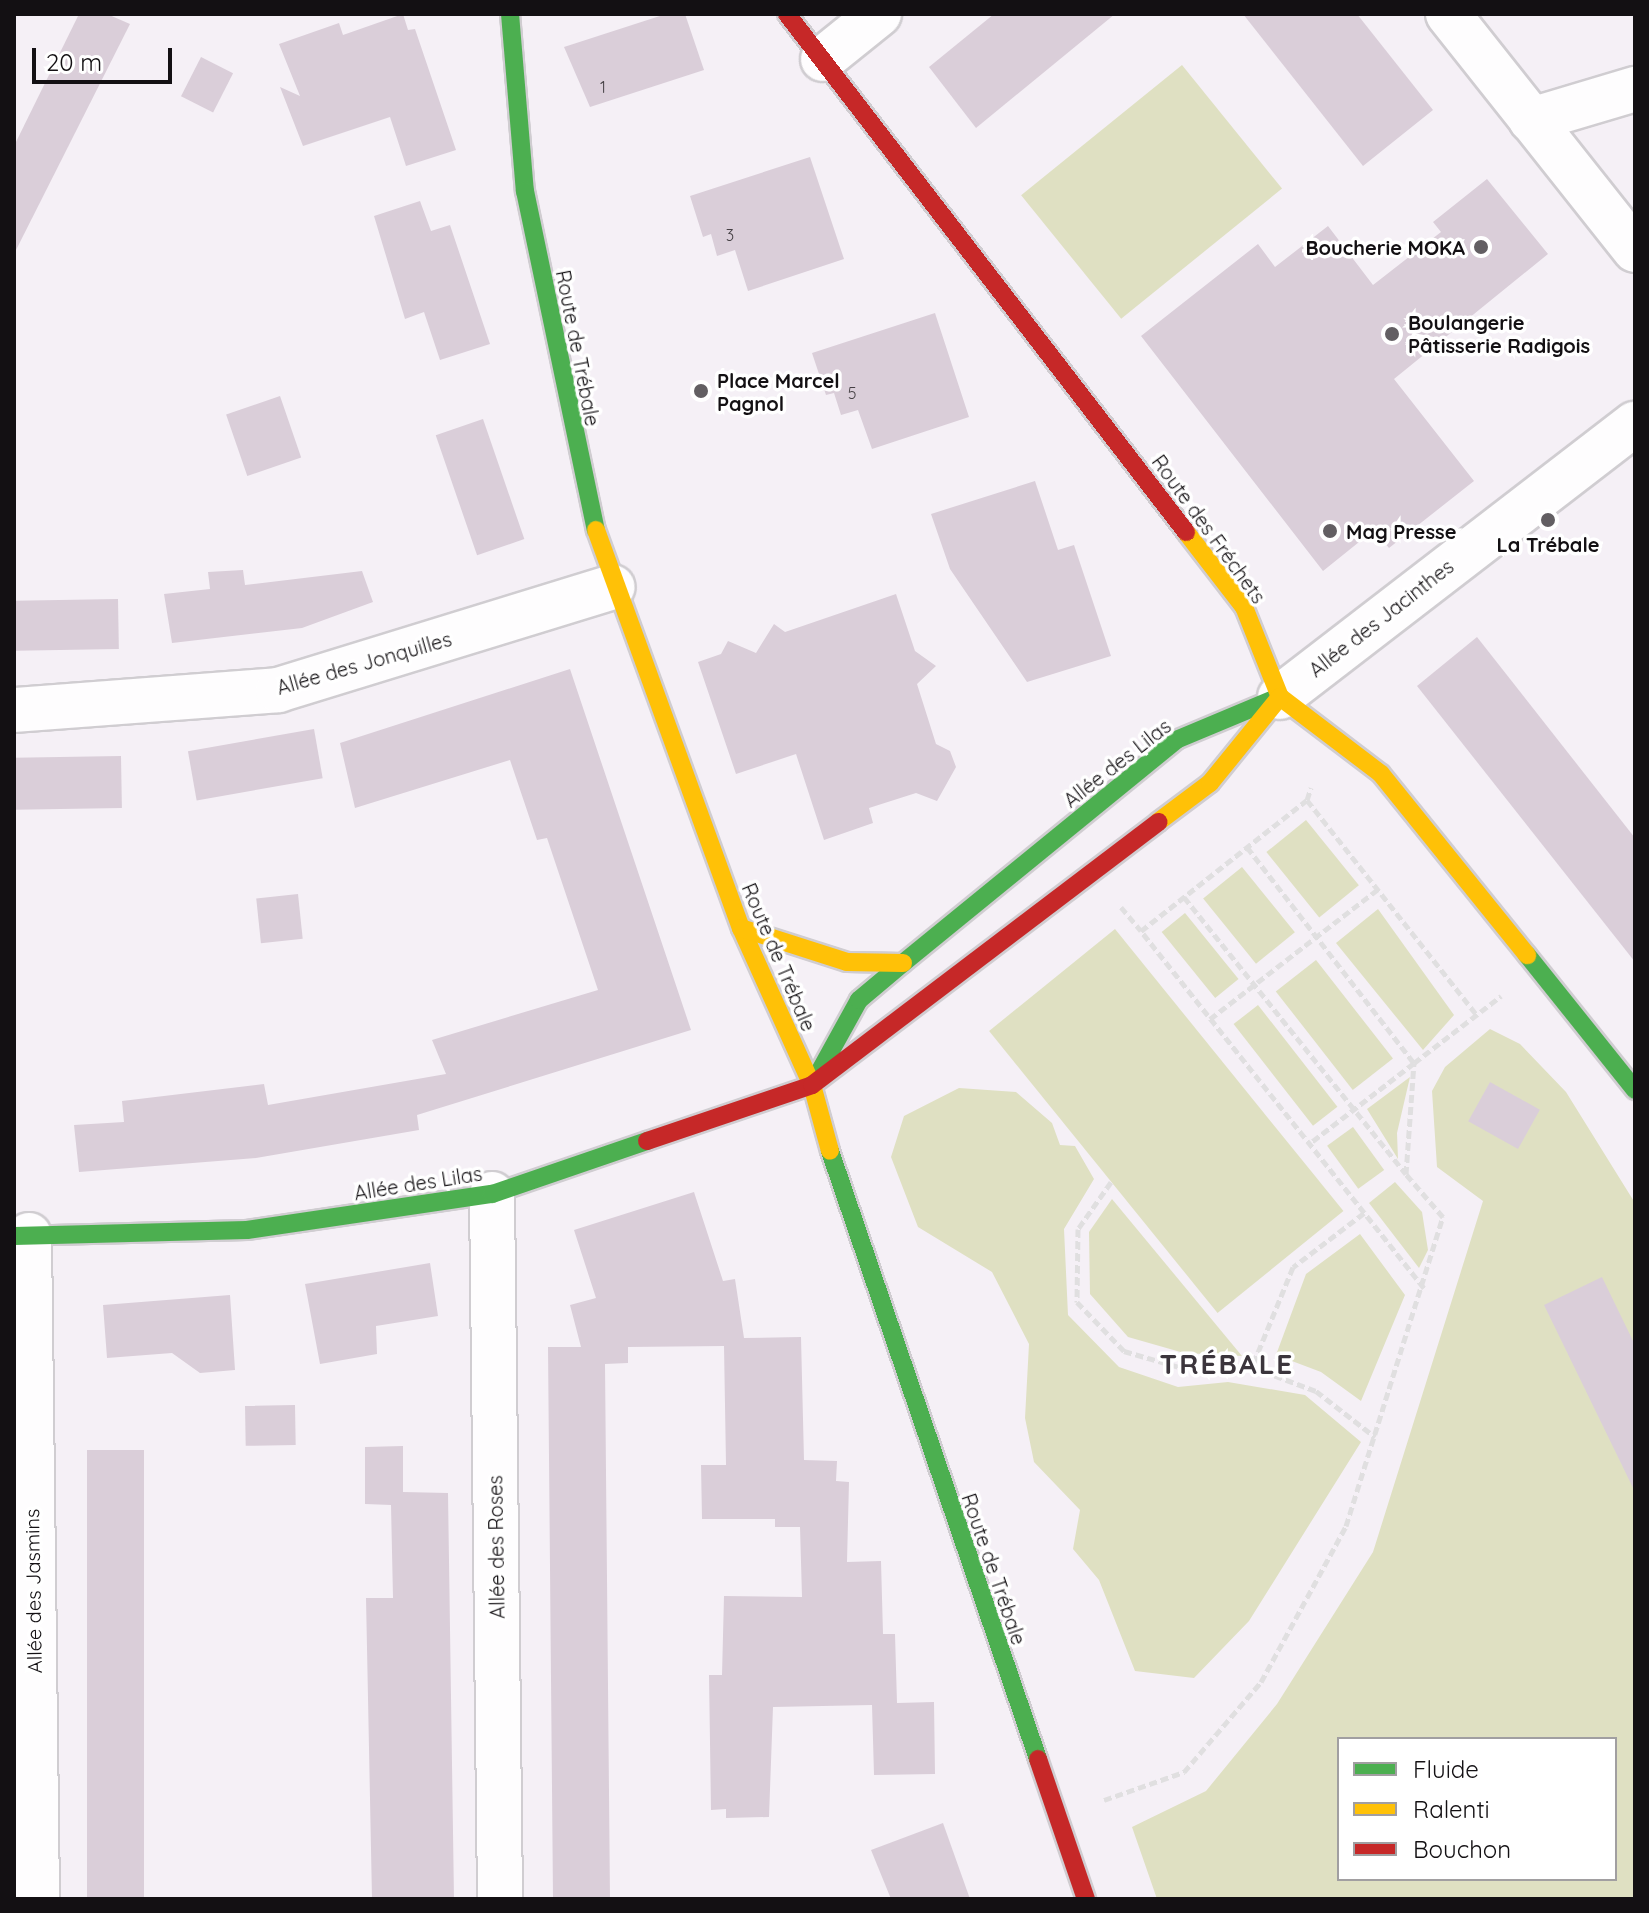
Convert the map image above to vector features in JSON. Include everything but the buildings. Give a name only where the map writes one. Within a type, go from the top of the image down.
[{"type":"street","name":"Route de Trébale","points":[[510,14],[525,191],[578,463],[612,587],[741,928],[812,1085],[841,1193],[1086,1899]]},
{"type":"street","name":"Route des Fréchets","points":[[787,14],[1244,607],[1280,697]]},
{"type":"street","points":[[823,59],[879,14]]},
{"type":"street","points":[[1448,14],[1635,250]]},
{"type":"street","points":[[1531,120],[1635,89]]},
{"type":"street","name":"Allée des Jacinthes","points":[[1280,697],[1635,424]]},
{"type":"street","name":"Allée des Jonquilles","points":[[14,710],[278,690],[612,587]]},
{"type":"street","points":[[1280,697],[1381,774],[1635,1090]]},
{"type":"street","name":"Allée des Lilas","points":[[812,1085],[859,1000],[903,963],[1176,740],[1280,697]]},
{"type":"street","name":"Allée des Lilas","points":[[22,1236],[247,1230],[492,1194],[812,1085],[1210,783],[1280,697]]},
{"type":"street","points":[[741,928],[847,962],[903,963]]},
{"type":"street","name":"Allée des Roses","points":[[492,1194],[500,1899]]},
{"type":"street","name":"Allée des Jasmins","points":[[22,1236],[37,1899]]},
{"type":"path","points":[[1141,931],[1307,800],[1311,788]]},
{"type":"path","points":[[1307,800],[1477,1015]]},
{"type":"path","points":[[1247,847],[1414,1063],[1406,1174]]},
{"type":"path","points":[[1210,1019],[1378,889]]},
{"type":"path","points":[[1104,1800],[1184,1772],[1261,1682],[1346,1526],[1424,1288],[1443,1217],[1184,897]]},
{"type":"path","points":[[1116,902],[1424,1288]]},
{"type":"path","points":[[1309,1144],[1539,968]]},
{"type":"path","points":[[1111,1182],[1078,1229],[1077,1302],[1124,1351],[1179,1367],[1252,1367],[1316,1391],[1375,1437]]},
{"type":"path","points":[[1252,1367],[1293,1267],[1364,1213]]},
{"type":"green space","points":[[1182,65],[1282,189],[1121,319],[1021,195]]},
{"type":"green space","points":[[1306,820],[1359,885],[1319,917],[1266,852]]},
{"type":"green space","points":[[1242,867],[1295,932],[1256,964],[1203,898]]},
{"type":"green space","points":[[1378,909],[1454,1015],[1423,1050],[1336,943]]},
{"type":"green space","points":[[1185,913],[1238,979],[1215,998],[1162,932]]},
{"type":"green space","points":[[1115,929],[1343,1211],[1218,1313],[989,1031]]},
{"type":"green space","points":[[1316,960],[1393,1059],[1353,1090],[1276,991]]},
{"type":"green space","points":[[1258,1005],[1337,1107],[1313,1126],[1234,1024]]},
{"type":"green space","points":[[1490,1029],[1520,1044],[1566,1092],[1635,1203],[1635,1899],[1157,1899],[1132,1827],[1206,1791],[1277,1704],[1373,1552],[1483,1201],[1437,1167],[1432,1091],[1445,1067]]},
{"type":"green space","points":[[1410,1077],[1397,1133],[1398,1159],[1367,1109]]},
{"type":"green space","points":[[959,1088],[1016,1092],[1052,1123],[1060,1145],[1075,1146],[1094,1179],[1064,1229],[1068,1315],[1119,1367],[1178,1387],[1228,1382],[1305,1395],[1361,1442],[1249,1621],[1194,1678],[1135,1671],[1099,1580],[1073,1549],[1080,1510],[1034,1462],[1025,1418],[1029,1344],[992,1272],[918,1227],[891,1157],[904,1116]]},
{"type":"green space","points":[[1353,1127],[1384,1170],[1358,1189],[1327,1146]]},
{"type":"green space","points":[[1395,1182],[1422,1212],[1428,1250],[1419,1268],[1369,1203]]},
{"type":"green space","points":[[1112,1199],[1242,1356],[1184,1353],[1128,1337],[1090,1294],[1089,1232]]},
{"type":"green space","points":[[1360,1234],[1405,1295],[1361,1401],[1321,1372],[1276,1355],[1306,1274]]},
{"type":"traffic: fast","points":[[510,14],[525,191],[596,530]]},
{"type":"traffic: fast","points":[[817,1076],[859,1000],[903,963],[1176,740],[1274,699]]},
{"type":"traffic: fast","points":[[1527,955],[1635,1090]]},
{"type":"traffic: fast","points":[[14,1236],[247,1230],[492,1194],[647,1141]]},
{"type":"traffic: fast","points":[[830,1151],[1038,1759]]},
{"type":"traffic: slow","points":[[596,530],[741,928],[812,1085],[830,1151]]},
{"type":"traffic: slow","points":[[1186,532],[1244,607],[1280,697],[1381,774],[1527,955]]},
{"type":"traffic: slow","points":[[1158,822],[1210,783],[1280,697]]},
{"type":"traffic: slow","points":[[741,928],[847,962],[903,963]]},
{"type":"traffic: jam","points":[[787,14],[1186,532]]},
{"type":"traffic: jam","points":[[647,1141],[812,1085],[1158,822]]},
{"type":"traffic: jam","points":[[1038,1759],[1086,1899]]},
{"type":"place","name":"Boucherie MOKA","points":[[1481,247]]},
{"type":"place","name":"Boulangerie Pâtisserie Radigois","points":[[1392,334]]},
{"type":"place","name":"Place Marcel Pagnol","points":[[701,391]]},
{"type":"place","name":"La Trébale","points":[[1548,520]]},
{"type":"place","name":"Mag Presse","points":[[1330,531]]},
{"type":"district","name":"TRÉBALE","points":[[1227,1364]]}]
